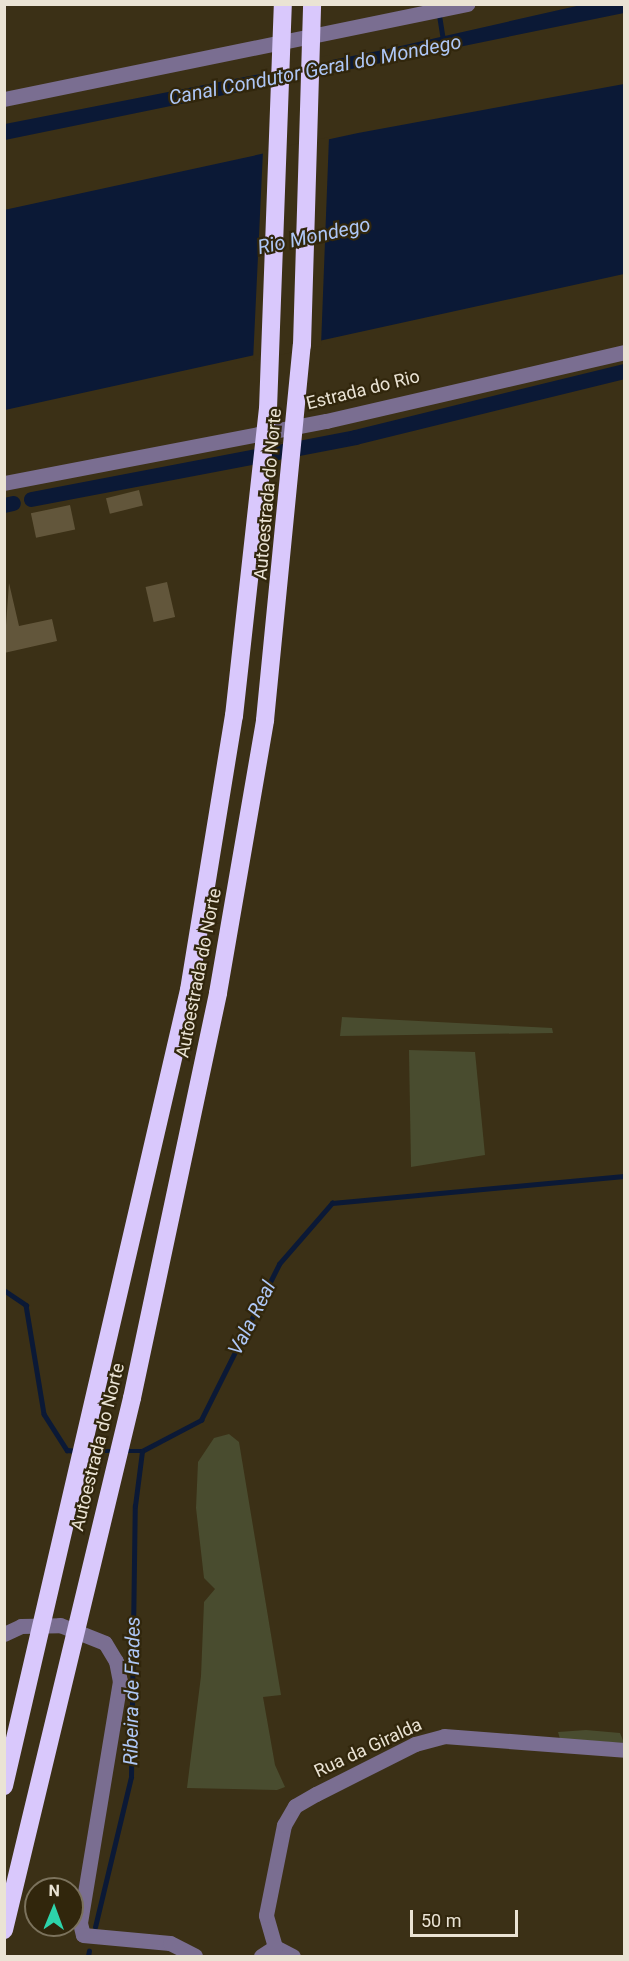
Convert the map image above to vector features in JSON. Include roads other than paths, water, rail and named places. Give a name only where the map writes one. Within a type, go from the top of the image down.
[{"type":"highway","name":"Autoestrada do Norte","points":[[4,1786],[97,1395],[189,990],[258,524],[276,280],[283,4]]},
{"type":"highway","name":"Autoestrada do Norte","points":[[4,1930],[48,1732],[132,1398],[218,993],[265,720],[288,518],[307,255],[312,11]]},
{"type":"street","points":[[4,99],[467,4]]},
{"type":"street","name":"Estrada do Rio","points":[[4,483],[326,421],[624,352]]},
{"type":"street","points":[[4,1634],[21,1626],[60,1625],[105,1643],[120,1681],[80,1923],[83,1935],[170,1943],[195,1956]]},
{"type":"street","name":"Rua da Giralda","points":[[275,1947],[266,1915],[284,1825],[295,1806],[316,1794],[415,1744],[444,1736],[624,1750]]},
{"type":"street","points":[[261,1956],[275,1947],[293,1956]]},
{"type":"water","name":"Canal Condutor Geral do Mondego","points":[[581,5],[624,5],[624,13],[5,140],[5,124],[383,50]]},
{"type":"water","name":"Rio Mondego","points":[[624,84],[624,274],[5,410],[4,210],[358,133]]},
{"type":"waterway","points":[[439,12],[444,42]]},
{"type":"waterway","points":[[31,499],[355,437],[624,371]]},
{"type":"waterway","points":[[4,505],[13,503]]},
{"type":"waterway","name":"Vala Real","points":[[124,1451],[142,1451],[201,1420],[279,1264],[332,1203],[624,1176]]},
{"type":"waterway","name":"Vala Real","points":[[4,1290],[26,1305],[44,1414],[67,1450],[77,1451]]},
{"type":"waterway","name":"Vala Real","points":[[85,1451],[116,1451]]},
{"type":"waterway","name":"Ribeira de Frades","points":[[95,1927],[131,1777],[135,1506],[142,1451]]},
{"type":"waterway","name":"Ribeira de Frades","points":[[88,1956],[89,1951]]}]
